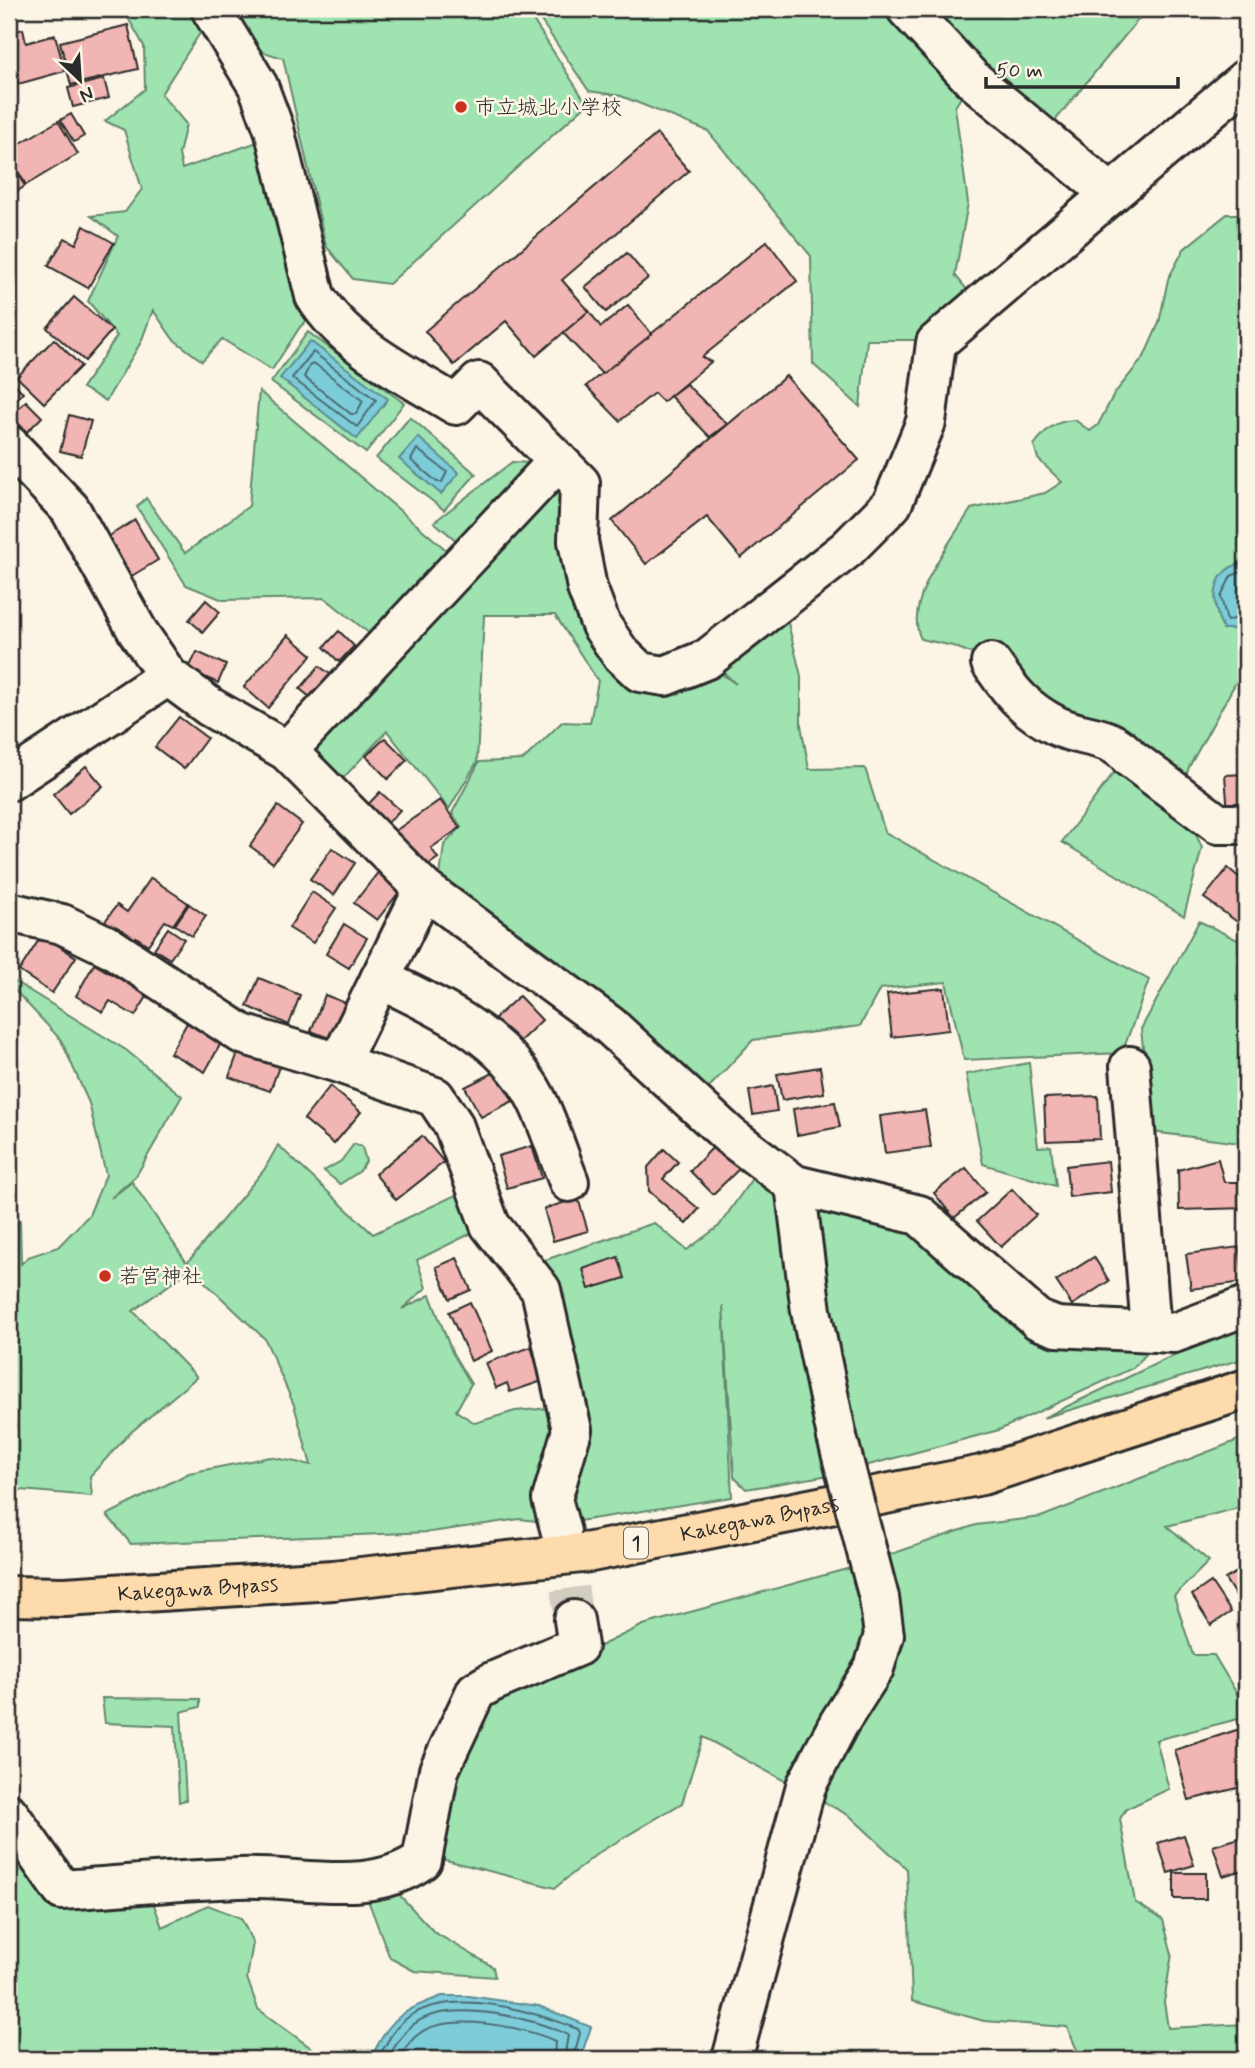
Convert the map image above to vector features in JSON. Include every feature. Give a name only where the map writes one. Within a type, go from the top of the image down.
[{"type":"highway","name":"Kakegawa Bypass","points":[[9,1596],[65,1597],[333,1580],[591,1552],[982,1475],[1246,1389]]},
{"type":"highway","points":[[982,1475],[1076,1462],[1246,1413]]},
{"type":"street","points":[[211,9],[258,86],[274,128],[315,296],[327,316],[378,357],[456,405],[479,382],[580,483],[578,541],[587,588],[601,625],[620,653],[640,672],[665,676],[707,659],[847,549],[892,504],[926,422],[936,343],[1246,79]]},
{"type":"street","points":[[907,9],[972,79],[1111,194]]},
{"type":"street","points":[[9,445],[70,509],[138,632],[168,676],[210,707],[287,751],[424,889],[609,1025],[730,1136],[795,1185],[919,1215],[1038,1320],[1056,1327],[1174,1333],[1246,1306]]},
{"type":"street","points":[[287,751],[558,461]]},
{"type":"street","points":[[991,663],[1018,702],[1059,727],[1119,744],[1130,758],[1218,824],[1246,824]]},
{"type":"street","points":[[9,781],[168,676]]},
{"type":"street","points":[[339,1063],[424,889]]},
{"type":"street","points":[[9,912],[62,924],[110,947],[242,1034],[339,1063],[435,1097],[453,1124],[490,1225],[541,1290],[572,1430],[552,1499],[561,1532]]},
{"type":"street","points":[[380,979],[425,1000],[486,1038],[495,1047],[528,1083],[569,1181]]},
{"type":"street","points":[[1130,1066],[1151,1331]]},
{"type":"street","points":[[732,2059],[806,1786],[839,1723],[874,1668],[884,1635],[879,1598],[837,1437],[811,1311],[795,1185]]},
{"type":"street","points":[[9,1814],[62,1890],[242,1878],[357,1883],[405,1872],[422,1860],[439,1770],[476,1692],[492,1682],[578,1646],[574,1620]]},
{"type":"green space","points":[[123,9],[190,9],[202,30],[161,94],[186,124],[179,154],[182,169],[260,141],[320,309],[300,327],[272,370],[222,339],[202,361],[173,339],[153,310],[141,342],[106,401],[82,388],[117,336],[88,301],[118,236],[91,216],[125,212],[142,189],[124,130],[105,121],[145,89],[144,46]]},
{"type":"green space","points":[[226,9],[526,9],[587,104],[389,284],[353,279],[326,246],[283,58],[247,47]]},
{"type":"green space","points":[[533,9],[1147,9],[1054,122],[1114,186],[972,79],[955,107],[968,203],[955,275],[978,303],[931,340],[867,340],[860,407],[813,364],[811,256],[708,131],[621,96],[589,91]]},
{"type":"green space","points":[[1227,214],[1246,214],[1246,563],[1239,564],[1223,629],[1246,623],[1246,664],[1189,767],[1181,792],[1076,732],[978,656],[953,646],[921,639],[917,624],[918,607],[932,572],[971,509],[1045,493],[1062,482],[1038,459],[1034,445],[1047,430],[1062,422],[1075,420],[1090,431],[1098,425],[1114,394],[1144,357],[1159,323],[1168,279],[1184,249]]},
{"type":"green space","points":[[308,332],[404,403],[366,453],[271,382]]},
{"type":"green space","points":[[259,391],[450,553],[370,634],[325,598],[223,600],[186,585],[137,507],[146,498],[185,553],[249,506]]},
{"type":"green space","points":[[410,417],[476,474],[444,510],[376,458]]},
{"type":"green space","points":[[512,462],[555,464],[584,605],[638,675],[717,671],[736,684],[721,670],[787,619],[801,676],[801,725],[809,769],[865,768],[885,832],[1149,980],[1122,1053],[964,1060],[946,982],[880,989],[860,1026],[753,1040],[703,1094],[539,974],[440,876],[444,845],[461,827],[452,813],[479,762],[523,760],[562,722],[590,723],[598,681],[555,615],[484,615],[477,762],[449,809],[387,731],[335,787],[301,746],[475,556],[434,522]]},
{"type":"green space","points":[[1118,767],[1193,827],[1202,848],[1184,916],[1062,842]]},
{"type":"green space","points":[[1199,921],[1246,944],[1246,1137],[1240,1143],[1152,1132],[1141,1029]]},
{"type":"green space","points":[[9,978],[126,1050],[182,1096],[136,1176],[111,1198],[132,1182],[187,1263],[264,1170],[278,1145],[373,1234],[462,1192],[478,1230],[417,1260],[426,1288],[402,1309],[430,1295],[452,1352],[471,1384],[456,1411],[475,1423],[515,1411],[551,1408],[539,1262],[654,1223],[687,1250],[719,1226],[753,1177],[802,1197],[918,1217],[1034,1320],[1157,1343],[1133,1368],[999,1430],[835,1474],[746,1489],[734,1477],[723,1305],[732,1497],[560,1524],[520,1519],[431,1532],[131,1544],[107,1515],[189,1473],[270,1457],[311,1465],[294,1405],[265,1339],[191,1269],[133,1311],[197,1377],[130,1433],[90,1476],[92,1496],[9,1489],[9,1229],[20,1221],[21,1264],[28,1257],[58,1247],[89,1215],[106,1175],[89,1103],[61,1040],[9,984]]},
{"type":"green space","points":[[1029,1063],[1038,1147],[1051,1146],[1056,1186],[983,1164],[966,1074]]},
{"type":"green space","points":[[354,1144],[362,1147],[366,1161],[360,1171],[340,1184],[324,1171],[341,1161]]},
{"type":"green space","points":[[1246,1326],[1246,1358],[1043,1418],[1222,1332]]},
{"type":"green space","points":[[1246,1437],[1246,1506],[1167,1526],[1209,1561],[1174,1596],[1193,1655],[1214,1655],[1246,1709],[1246,1717],[1156,1740],[1169,1789],[1126,1809],[1120,1819],[1135,1902],[1163,1920],[1172,1954],[1164,2002],[1168,2028],[1245,2024],[1246,2059],[1081,2059],[1067,2027],[984,2021],[912,2001],[907,1869],[850,1816],[703,1737],[682,1803],[598,1853],[555,1888],[438,1858],[452,1785],[486,1703],[510,1690],[643,1625],[854,1567],[976,1525],[1041,1517]]},
{"type":"green space","points":[[102,1698],[200,1699],[200,1707],[181,1712],[186,1800],[179,1802],[175,1726],[105,1723]]},
{"type":"green space","points":[[9,1829],[62,1903],[151,1896],[162,1927],[208,1905],[241,1918],[253,1943],[247,1978],[258,2009],[326,2059],[9,2059]]},
{"type":"green space","points":[[393,1888],[434,1932],[493,1967],[495,1977],[414,1971],[390,1958],[366,1895]]},
{"type":"water","points":[[310,341],[388,399],[357,439],[280,378]]},
{"type":"water","points":[[418,437],[459,473],[441,494],[399,459]]},
{"type":"water","points":[[1246,563],[1246,621],[1233,629],[1223,629],[1216,609],[1216,588],[1226,571]]},
{"type":"water","points":[[442,1996],[469,1996],[539,2006],[591,2027],[580,2059],[370,2059],[384,2034],[398,2018]]},
{"type":"building","points":[[128,25],[138,69],[71,85],[60,42]]},
{"type":"building","points":[[23,29],[26,43],[55,35],[65,71],[18,84],[9,50],[9,33]]},
{"type":"building","points":[[104,79],[109,98],[73,107],[68,88]]},
{"type":"building","points":[[71,114],[84,136],[74,142],[60,120]]},
{"type":"building","points":[[58,121],[78,154],[26,185],[9,156],[9,150]]},
{"type":"building","points":[[657,134],[689,171],[562,280],[589,311],[536,356],[506,321],[454,365],[425,331]]},
{"type":"building","points":[[14,169],[25,186],[12,195],[9,189],[9,172]]},
{"type":"building","points":[[84,226],[114,243],[88,288],[48,266],[65,238],[76,244]]},
{"type":"building","points":[[767,241],[797,281],[702,357],[711,362],[663,402],[654,393],[620,421],[586,386]]},
{"type":"building","points":[[627,253],[648,278],[606,312],[585,287]]},
{"type":"building","points":[[74,297],[112,330],[85,361],[47,328]]},
{"type":"building","points":[[628,305],[652,334],[602,374],[563,333],[589,311],[601,327]]},
{"type":"building","points":[[54,339],[81,366],[44,403],[17,377]]},
{"type":"building","points":[[786,376],[859,460],[741,558],[707,517],[646,564],[612,521]]},
{"type":"building","points":[[9,377],[23,393],[9,406]]},
{"type":"building","points":[[686,384],[727,424],[710,437],[670,396]]},
{"type":"building","points":[[26,401],[42,417],[27,432],[11,416]]},
{"type":"building","points":[[69,415],[91,421],[81,456],[60,451]]},
{"type":"building","points":[[135,520],[158,560],[130,577],[106,538]]},
{"type":"building","points":[[206,600],[220,612],[203,632],[189,620]]},
{"type":"building","points":[[339,631],[354,646],[339,662],[324,647]]},
{"type":"building","points":[[288,635],[312,655],[268,708],[244,687]]},
{"type":"building","points":[[197,652],[226,665],[218,683],[188,670]]},
{"type":"building","points":[[319,666],[334,677],[315,701],[300,689]]},
{"type":"building","points":[[179,717],[207,738],[184,769],[155,747]]},
{"type":"building","points":[[385,738],[407,760],[388,779],[366,756]]},
{"type":"building","points":[[86,766],[103,786],[69,814],[53,794]]},
{"type":"building","points":[[1246,774],[1246,812],[1228,813],[1225,775]]},
{"type":"building","points":[[380,792],[400,810],[379,832],[359,814]]},
{"type":"building","points":[[440,800],[460,828],[431,848],[438,858],[422,869],[395,831]]},
{"type":"building","points":[[278,806],[302,824],[273,863],[250,846]]},
{"type":"building","points":[[332,848],[355,863],[334,895],[310,879]]},
{"type":"building","points":[[1228,868],[1246,883],[1246,923],[1243,926],[1204,898]]},
{"type":"building","points":[[380,870],[403,887],[377,920],[354,903]]},
{"type":"building","points":[[151,878],[188,903],[173,925],[165,921],[148,945],[136,937],[132,944],[103,924],[117,905],[127,912]]},
{"type":"building","points":[[312,892],[336,908],[313,943],[289,928]]},
{"type":"building","points":[[189,904],[206,916],[192,936],[175,925]]},
{"type":"building","points":[[344,924],[367,938],[349,968],[326,954]]},
{"type":"building","points":[[168,928],[184,939],[170,959],[154,949]]},
{"type":"building","points":[[42,935],[76,957],[52,993],[19,971]]},
{"type":"building","points":[[94,964],[148,995],[135,1016],[110,1001],[103,1012],[76,996]]},
{"type":"building","points":[[259,978],[300,995],[289,1025],[247,1006]]},
{"type":"building","points":[[944,988],[949,1030],[892,1037],[887,994]]},
{"type":"building","points":[[325,995],[351,1005],[337,1041],[311,1031]]},
{"type":"building","points":[[519,996],[542,1020],[516,1045],[492,1021]]},
{"type":"building","points":[[187,1023],[221,1043],[205,1072],[170,1053]]},
{"type":"building","points":[[239,1050],[280,1064],[270,1091],[229,1077]]},
{"type":"building","points":[[820,1067],[824,1093],[782,1100],[777,1074]]},
{"type":"building","points":[[497,1071],[513,1101],[481,1117],[465,1087]]},
{"type":"building","points":[[330,1086],[361,1112],[334,1144],[304,1119]]},
{"type":"building","points":[[773,1086],[777,1111],[753,1115],[749,1091]]},
{"type":"building","points":[[1098,1096],[1100,1139],[1046,1141],[1044,1098]]},
{"type":"building","points":[[835,1102],[840,1127],[797,1135],[793,1109]]},
{"type":"building","points":[[925,1110],[931,1147],[885,1153],[880,1116]]},
{"type":"building","points":[[422,1136],[444,1162],[396,1200],[375,1174]]},
{"type":"building","points":[[717,1143],[741,1167],[713,1194],[690,1171]]},
{"type":"building","points":[[532,1146],[542,1178],[507,1188],[498,1156]]},
{"type":"building","points":[[664,1149],[678,1162],[663,1179],[699,1209],[686,1224],[649,1191],[648,1167]]},
{"type":"building","points":[[1218,1159],[1224,1182],[1246,1182],[1246,1208],[1179,1210],[1178,1170]]},
{"type":"building","points":[[1108,1161],[1111,1192],[1069,1197],[1066,1166]]},
{"type":"building","points":[[966,1168],[986,1192],[954,1218],[934,1193]]},
{"type":"building","points":[[1012,1189],[1036,1215],[1001,1247],[977,1221]]},
{"type":"building","points":[[578,1198],[588,1231],[553,1241],[544,1209]]},
{"type":"building","points":[[1239,1247],[1244,1282],[1191,1289],[1186,1254]]},
{"type":"building","points":[[618,1257],[625,1278],[589,1289],[583,1269]]},
{"type":"building","points":[[1094,1257],[1109,1281],[1072,1305],[1056,1281]]},
{"type":"building","points":[[457,1258],[471,1290],[450,1299],[436,1267]]},
{"type":"building","points":[[470,1302],[492,1351],[471,1361],[449,1312]]},
{"type":"building","points":[[531,1347],[542,1381],[510,1392],[507,1383],[496,1388],[486,1363]]},
{"type":"building","points":[[1245,1567],[1246,1608],[1244,1609],[1225,1579]]},
{"type":"building","points":[[1211,1582],[1231,1612],[1211,1625],[1192,1595]]},
{"type":"building","points":[[1246,1727],[1246,1786],[1189,1800],[1175,1750]]},
{"type":"building","points":[[1184,1835],[1194,1865],[1168,1873],[1158,1843]]},
{"type":"building","points":[[1246,1836],[1246,1869],[1223,1876],[1213,1846]]},
{"type":"building","points":[[1174,1873],[1206,1873],[1206,1899],[1174,1899]]},
{"type":"tunnel","points":[[561,1532],[574,1620]]},
{"type":"place","name":"市立城北小学校","points":[[461,107]]},
{"type":"place","name":"若宮神社","points":[[105,1276]]}]
